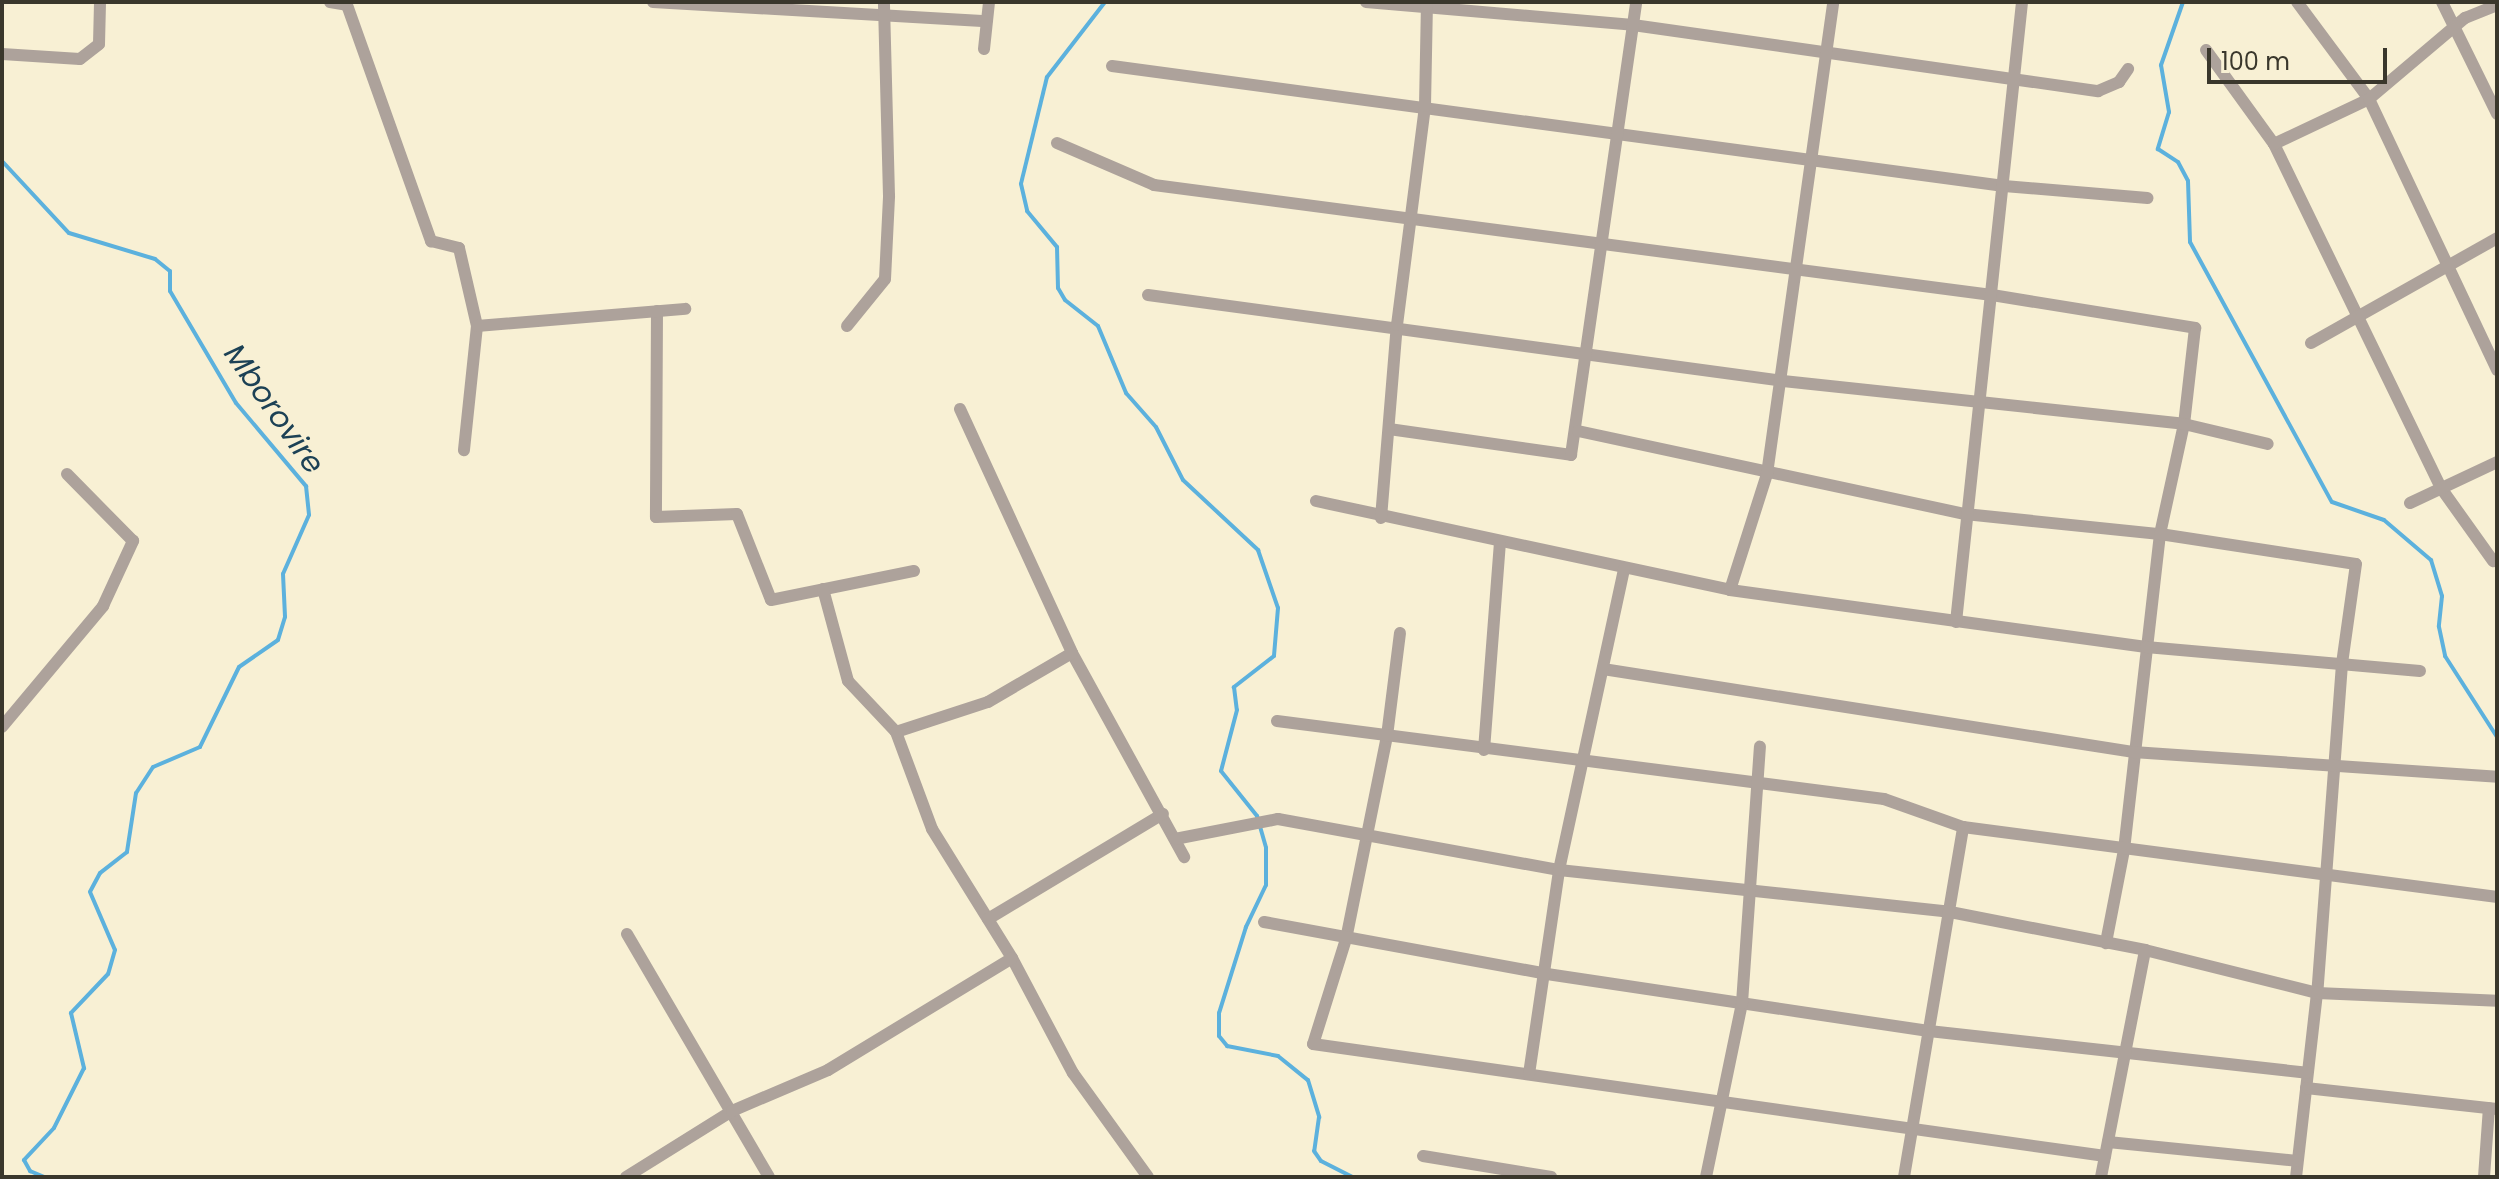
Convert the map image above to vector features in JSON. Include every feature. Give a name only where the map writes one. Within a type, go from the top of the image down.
[{"type":"street","points":[[2,54],[80,59],[99,44],[100,2]]},
{"type":"street","points":[[330,2],[347,5],[431,241],[459,248],[477,326],[464,450]]},
{"type":"street","points":[[653,2],[884,8],[986,21]]},
{"type":"street","points":[[984,49],[989,2]]},
{"type":"street","points":[[1366,2],[1633,25],[1826,57],[2098,91],[2119,82],[2128,69]]},
{"type":"street","points":[[1389,429],[1571,455],[1578,431],[1583,350],[1636,2]]},
{"type":"street","points":[[1730,590],[1767,474],[1783,381],[1833,2]]},
{"type":"street","points":[[1956,622],[1965,514],[1982,403],[2022,2]]},
{"type":"street","points":[[2297,2],[2369,99],[2497,370]]},
{"type":"street","points":[[2442,2],[2497,114]]},
{"type":"street","points":[[1381,518],[1397,325],[1425,106],[1427,5]]},
{"type":"street","points":[[2274,144],[2369,99],[2455,28],[2497,5]]},
{"type":"street","points":[[847,326],[885,279],[889,196],[884,8]]},
{"type":"street","points":[[2206,50],[2274,144],[2360,313],[2441,488],[2493,561]]},
{"type":"street","points":[[1112,66],[2004,186],[2147,198]]},
{"type":"street","points":[[1057,143],[1154,185],[1992,295],[2195,328],[2184,424],[2160,534],[2124,850],[2106,943]]},
{"type":"street","points":[[2311,343],[2447,263],[2497,238]]},
{"type":"street","points":[[1148,295],[1583,350],[1783,381],[2184,424],[2268,444]]},
{"type":"street","points":[[477,326],[685,309]]},
{"type":"street","points":[[657,311],[656,517],[737,514],[771,600],[914,571]]},
{"type":"street","points":[[960,409],[1072,653],[1184,857]]},
{"type":"street","points":[[1578,431],[1767,474],[1965,514],[2160,534],[2356,564],[2342,664],[2317,993],[2296,1177]]},
{"type":"street","points":[[2410,503],[2497,462]]},
{"type":"street","points":[[2,727],[103,606],[133,541],[67,474]]},
{"type":"street","points":[[1316,501],[1381,518],[1730,590],[2146,647],[2420,671]]},
{"type":"street","points":[[1484,750],[1500,543]]},
{"type":"street","points":[[1529,1074],[1547,974],[1559,870],[1624,569]]},
{"type":"street","points":[[823,589],[848,681],[896,732],[932,829],[1012,958],[1073,1073],[1148,1177]]},
{"type":"street","points":[[1400,633],[1387,736],[1346,939],[1313,1044],[1912,1132],[2105,1156]]},
{"type":"street","points":[[896,732],[988,702],[1072,653]]},
{"type":"street","points":[[1603,669],[2133,752],[2497,777]]},
{"type":"street","points":[[1277,721],[1582,763],[1884,799],[1963,827],[2325,879],[2497,897]]},
{"type":"street","points":[[1706,1177],[1742,1003],[1754,783],[1760,747]]},
{"type":"street","points":[[988,919],[1163,814]]},
{"type":"street","points":[[1175,839],[1278,819],[1559,870],[1748,893],[1945,911],[2145,950],[2317,993],[2497,1001]]},
{"type":"street","points":[[1904,1177],[1929,1031],[1945,911],[1963,827]]},
{"type":"street","points":[[1264,922],[1547,974],[1929,1031],[2125,1050],[2307,1073]]},
{"type":"street","points":[[627,934],[769,1177]]},
{"type":"street","points":[[2101,1177],[2145,950]]},
{"type":"street","points":[[626,1177],[732,1111],[828,1070],[1012,958]]},
{"type":"street","points":[[2306,1088],[2493,1108],[2484,1177]]},
{"type":"street","points":[[2108,1142],[2297,1161]]},
{"type":"street","points":[[1423,1156],[1551,1177]]},
{"type":"waterway","points":[[1105,2],[1047,77],[1021,184],[1027,211],[1057,247],[1058,288],[1065,300],[1098,326],[1126,393],[1156,427],[1183,480],[1258,550],[1278,608],[1274,656],[1234,687],[1237,710],[1221,771],[1257,816],[1266,848],[1266,885],[1246,927],[1219,1013],[1219,1036],[1227,1046],[1278,1056],[1308,1080],[1319,1117],[1314,1151],[1321,1161],[1353,1177]]},
{"type":"waterway","points":[[2183,2],[2161,65],[2169,112],[2158,149],[2178,162],[2188,181],[2190,242],[2332,502],[2384,520],[2431,560],[2442,596],[2439,627],[2445,656],[2497,737]]},
{"type":"waterway","name":"Mborovire","points":[[2,161],[69,233],[155,259],[170,271],[170,291],[236,403],[306,486],[309,515],[283,574],[285,617],[278,640],[239,667],[200,747],[153,767],[136,793],[127,852],[100,873],[90,892],[115,950],[108,974],[71,1013],[84,1068],[54,1128],[24,1160],[30,1171],[44,1177]]}]
